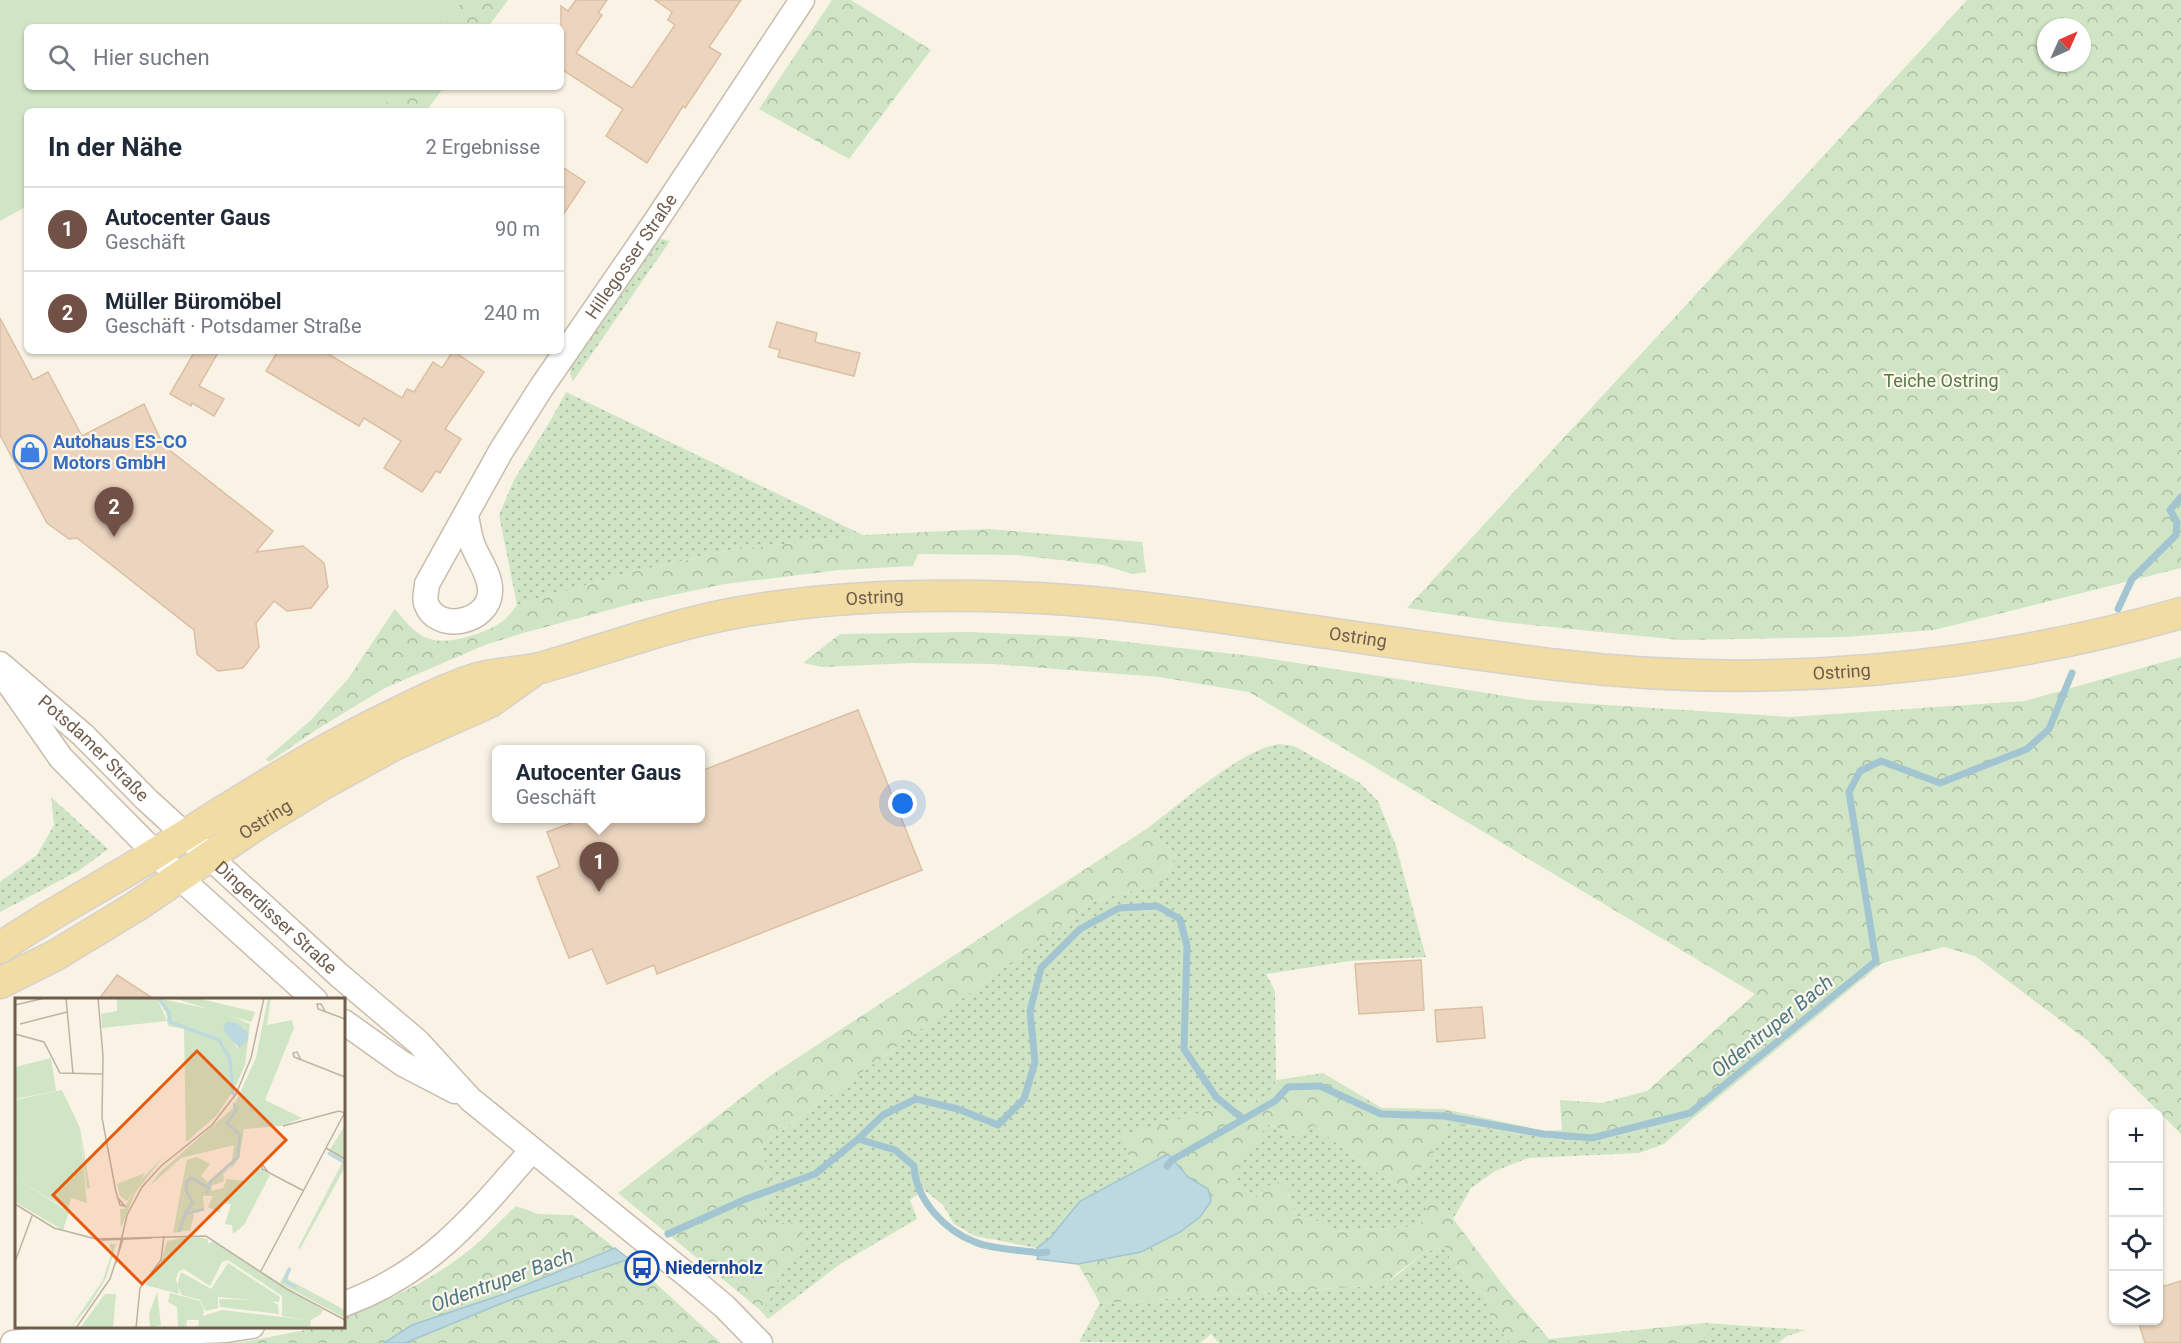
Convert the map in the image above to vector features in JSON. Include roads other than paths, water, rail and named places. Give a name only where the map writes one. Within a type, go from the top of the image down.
[{"type":"main road","name":"Ostring","points":[[0,948],[28,928],[155,854],[305,761],[406,708],[481,676],[536,669],[680,625],[730,614],[868,598],[986,596],[1040,598],[1124,605],[1562,665],[1647,673],[1732,675],[1852,670],[1984,656],[2068,641],[2181,613]]},
{"type":"main road","name":"Ostring","points":[[0,983],[66,949],[135,907],[323,784],[394,745],[490,702],[536,669]]},
{"type":"street","name":"Hillegosser Straße","points":[[564,354],[802,0]]},
{"type":"street","name":"Hillegosser Straße","points":[[465,516],[501,451],[564,354]]},
{"type":"street","name":"Potsdamer Straße","points":[[0,663],[83,735],[147,800],[186,834]]},
{"type":"street","name":"Potsdamer Straße","points":[[0,670],[61,758],[155,854]]},
{"type":"street","name":"Dingerdisser Straße","points":[[186,834],[340,976],[418,1042],[470,1099],[693,1280],[725,1307],[760,1343]]},
{"type":"street","name":"Dingerdisser Straße","points":[[155,854],[314,998]]},
{"type":"street","name":"Dingerdisser Straße","points":[[345,1023],[403,1064],[470,1099]]},
{"type":"street","points":[[345,1304],[364,1297],[400,1277],[438,1250],[478,1213],[531,1150]]},
{"type":"street","points":[[13,1343],[70,1336],[239,1328]]},
{"type":"water","points":[[1168,1154],[1188,1177],[1208,1189],[1211,1201],[1200,1217],[1180,1232],[1141,1252],[1078,1264],[1037,1259],[1039,1253],[1037,1248],[1051,1237],[1080,1201]]},
{"type":"water","points":[[615,1248],[629,1259],[510,1300],[405,1343],[384,1343],[412,1325],[504,1294]]},
{"type":"waterway","name":"Oldentruper Bach","points":[[2118,609],[2132,579],[2176,535],[2177,522],[2170,510],[2181,497]]},
{"type":"waterway","name":"Oldentruper Bach","points":[[1167,1166],[1172,1160],[1275,1101],[1288,1087],[1320,1086],[1381,1114],[1444,1116],[1543,1134],[1592,1138],[1690,1113],[1876,961],[1849,792],[1860,771],[1881,761],[1940,783],[2027,749],[2049,729],[2072,673]]},
{"type":"waterway","name":"Oldentruper Bach","points":[[858,1139],[883,1115],[916,1099],[958,1109],[998,1125],[1024,1099],[1035,1062],[1030,1011],[1041,968],[1080,929],[1119,908],[1157,906],[1180,919],[1187,946],[1184,1049],[1216,1097],[1243,1119]]},
{"type":"waterway","name":"Oldentruper Bach","points":[[668,1234],[746,1199],[815,1174],[858,1139],[895,1150],[914,1166],[916,1179],[926,1202],[943,1222],[964,1237],[989,1246],[1039,1253],[1047,1252]]},
{"type":"place","name":"Autohaus ES-CO Motors GmbH","points":[[30,452]]},
{"type":"place","name":"Müller Büromöbel","points":[[114,537]]},
{"type":"place","name":"Autocenter Gaus","points":[[599,892]]},
{"type":"place","name":"Niedernholz","points":[[642,1268]]},
{"type":"park label","name":"Teiche Ostring","points":[[1941,381]]}]
